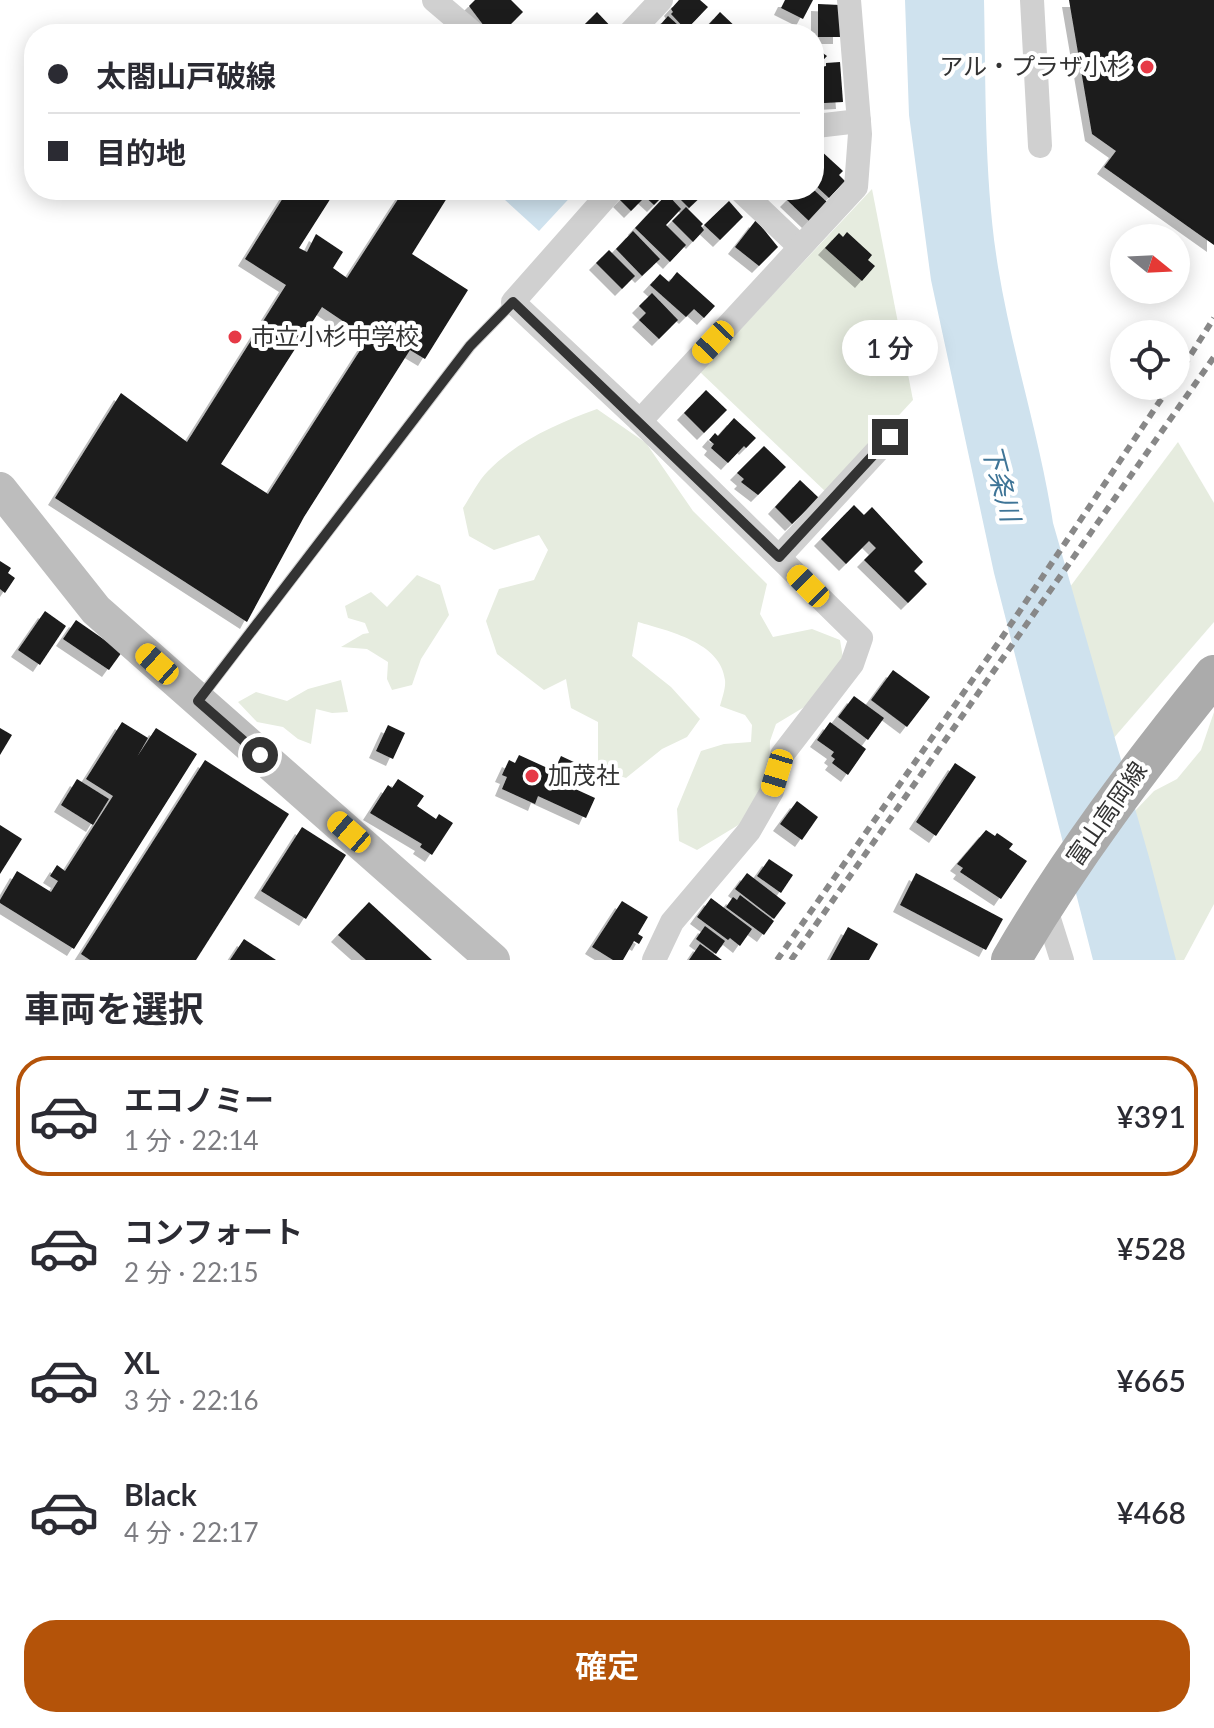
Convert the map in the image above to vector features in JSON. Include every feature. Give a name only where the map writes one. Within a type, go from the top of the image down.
[{"type":"main road","points":[[0,489],[96,610],[480,955]]},
{"type":"main road","name":"富山高岡線","points":[[1011,960],[1044,903],[1134,774],[1214,675]]},
{"type":"street","points":[[638,24],[661,0]]},
{"type":"street","points":[[640,421],[856,187],[859,121],[849,0]]},
{"type":"street","points":[[1032,0],[1040,146]]},
{"type":"street","points":[[441,3],[463,24]]},
{"type":"street","points":[[824,125],[859,121]]},
{"type":"street","points":[[603,200],[513,302],[640,421],[861,638],[852,664],[782,755],[772,791],[749,831],[672,922],[654,960]]},
{"type":"street","points":[[751,200],[800,247]]},
{"type":"street","points":[[779,557],[890,437]]},
{"type":"street","points":[[1044,903],[1062,960]]},
{"type":"lane","points":[[198,701],[470,346],[513,302]]},
{"type":"shaded area","points":[[872,189],[913,400],[827,493],[700,372]]},
{"type":"shaded area","points":[[597,409],[646,443],[693,511],[767,584],[760,614],[773,637],[812,629],[840,640],[844,664],[811,703],[776,724],[770,741],[769,773],[745,821],[697,850],[679,841],[677,809],[701,751],[724,744],[751,742],[752,725],[745,715],[720,706],[725,680],[714,656],[691,640],[638,622],[632,656],[671,687],[700,719],[687,737],[662,749],[626,778],[598,769],[598,722],[571,708],[566,679],[544,690],[497,654],[486,621],[499,589],[534,580],[548,550],[539,535],[494,550],[469,536],[463,508],[484,475],[499,460],[553,427]]},
{"type":"shaded area","points":[[1178,442],[1214,503],[1214,622],[1099,755],[1061,599]]},
{"type":"shaded area","points":[[417,575],[440,585],[449,615],[421,659],[412,685],[392,690],[387,679],[388,662],[367,649],[341,647],[369,633],[365,623],[348,618],[345,606],[371,592],[387,607]]},
{"type":"shaded area","points":[[341,680],[348,712],[332,713],[316,709],[311,744],[298,739],[283,727],[257,722],[238,702],[256,692],[287,701],[308,689]]},
{"type":"shaded area","points":[[1214,712],[1214,904],[1184,960],[1173,960],[1134,812],[1154,791],[1177,779],[1201,750]]},
{"type":"water","name":"下条川","points":[[905,0],[984,0],[988,167],[993,234],[1004,299],[1053,523],[1176,960],[1093,960],[994,573],[931,280],[909,115]]},
{"type":"water","points":[[505,200],[568,200],[539,231]]},
{"type":"building","points":[[475,0],[511,0],[523,12],[511,24],[482,24],[469,6]]},
{"type":"building","points":[[679,0],[700,0],[708,7],[692,24],[680,24],[671,14],[671,9]]},
{"type":"building","points":[[785,0],[813,0],[803,19],[781,8]]},
{"type":"building","name":"アル・プラザ小杉","points":[[1069,0],[1214,0],[1214,245],[1190,228],[1190,224],[1184,224],[1104,167],[1116,151],[1092,134]]},
{"type":"building","points":[[818,4],[840,5],[840,37],[824,37],[824,24],[818,24]]},
{"type":"building","points":[[597,12],[608,24],[585,24]]},
{"type":"building","points":[[720,12],[733,24],[709,24]]},
{"type":"building","points":[[668,16],[677,24],[661,24]]},
{"type":"building","points":[[840,62],[843,102],[824,103],[826,63]]},
{"type":"building","points":[[824,154],[843,171],[839,175],[845,181],[829,198],[824,193]]},
{"type":"building","points":[[824,199],[828,203],[810,222],[787,200]]},
{"type":"building","points":[[282,200],[330,200],[299,248],[307,252],[316,234],[343,252],[333,268],[347,278],[398,200],[446,200],[412,254],[468,290],[425,359],[410,350],[304,517],[247,622],[55,498],[121,393],[187,442],[286,285],[245,259]],"holes":[[[322,307],[368,338],[268,494],[221,464]]]},
{"type":"building","points":[[620,200],[642,200],[631,211]]},
{"type":"building","points":[[661,200],[673,200],[681,209],[666,225],[686,245],[670,262],[635,228]]},
{"type":"building","points":[[681,200],[697,200],[689,208]]},
{"type":"building","points":[[729,201],[743,217],[720,240],[704,225]]},
{"type":"building","points":[[686,207],[703,224],[704,230],[693,242],[672,221]]},
{"type":"building","points":[[756,220],[778,247],[759,266],[735,247]]},
{"type":"building","points":[[633,231],[660,259],[642,276],[616,249]]},
{"type":"building","points":[[847,232],[872,255],[868,260],[875,266],[862,281],[825,248],[839,233],[843,237]]},
{"type":"building","points":[[609,250],[635,276],[622,289],[596,263]]},
{"type":"building","points":[[677,272],[715,306],[704,318],[694,309],[686,317],[650,285],[660,274],[669,282]]},
{"type":"building","points":[[652,293],[678,320],[659,339],[639,320],[646,313],[639,306]]},
{"type":"building","points":[[706,390],[727,410],[704,433],[684,413]]},
{"type":"building","points":[[734,418],[756,438],[728,463],[711,448],[714,444],[709,440],[715,433],[718,436]]},
{"type":"building","points":[[764,446],[786,467],[758,495],[741,482],[744,479],[737,473]]},
{"type":"building","points":[[800,480],[819,498],[792,524],[775,507]]},
{"type":"building","points":[[854,505],[864,515],[872,507],[923,562],[914,571],[927,584],[908,603],[864,560],[876,548],[869,541],[846,564],[821,539]]},
{"type":"building","points":[[0,561],[11,568],[8,573],[15,578],[5,593],[0,589]]},
{"type":"building","points":[[45,611],[66,626],[40,665],[18,650]]},
{"type":"building","points":[[76,620],[122,652],[109,670],[63,639]]},
{"type":"building","points":[[893,670],[930,697],[907,727],[871,700]]},
{"type":"building","points":[[854,696],[884,718],[868,740],[838,717]]},
{"type":"building","points":[[122,722],[148,738],[137,757],[156,728],[197,754],[74,949],[0,903],[0,900],[17,871],[51,892],[58,881],[50,876],[57,865],[65,871],[113,796],[86,779]]},
{"type":"building","points":[[830,722],[866,749],[848,775],[832,763],[834,752],[817,740]]},
{"type":"building","points":[[388,725],[405,733],[393,759],[376,751]]},
{"type":"building","points":[[0,728],[12,735],[0,755]]},
{"type":"building","points":[[519,755],[554,771],[561,756],[578,764],[572,778],[564,774],[560,782],[595,798],[586,818],[538,796],[535,804],[502,789],[507,777],[502,775],[509,760],[515,763]]},
{"type":"building","points":[[205,760],[289,814],[196,960],[90,960],[81,954]]},
{"type":"building","points":[[955,763],[976,777],[936,836],[916,822]]},
{"type":"building","points":[[77,779],[109,799],[93,825],[61,805]]},
{"type":"building","points":[[398,779],[424,796],[417,806],[436,819],[439,814],[453,823],[432,855],[420,847],[422,844],[370,813],[388,785],[392,788]]},
{"type":"building","points":[[797,801],[818,817],[802,840],[780,824]]},
{"type":"building","points":[[0,825],[22,839],[0,874]]},
{"type":"building","points":[[302,827],[346,855],[306,919],[261,891]]},
{"type":"building","points":[[986,830],[995,836],[997,833],[1013,844],[1009,849],[1027,861],[1001,899],[960,872],[963,868],[957,864]]},
{"type":"building","points":[[769,859],[793,875],[781,893],[757,876]]},
{"type":"building","points":[[747,873],[786,903],[774,919],[735,889]]},
{"type":"building","points":[[916,873],[1003,919],[986,950],[900,905]]},
{"type":"building","points":[[740,895],[774,921],[764,935],[726,907],[733,897],[737,900]]},
{"type":"building","points":[[711,898],[752,929],[740,946],[697,917]]},
{"type":"building","points":[[622,901],[648,917],[638,934],[643,937],[639,944],[634,941],[623,960],[613,960],[592,947]]},
{"type":"building","points":[[369,902],[432,960],[366,960],[338,935]]},
{"type":"building","points":[[705,926],[725,941],[716,954],[696,939]]},
{"type":"building","points":[[848,927],[878,944],[869,960],[830,960]]},
{"type":"building","points":[[244,939],[276,960],[230,960]]},
{"type":"building","points":[[700,944],[722,960],[689,960]]},
{"type":"railway","points":[[1190,356],[1214,318]]},
{"type":"railway","points":[[791,960],[1214,357]]},
{"type":"railway","points":[[777,960],[1001,639],[1161,400]]},
{"type":"place","name":"アル・プラザ小杉","points":[[1147,67]]},
{"type":"place","name":"市立小杉中学校","points":[[235,337]]},
{"type":"place","name":"加茂社","points":[[532,776]]},
{"type":"route","points":[[260,755],[198,701],[470,346],[513,302],[779,557],[890,437]]}]
